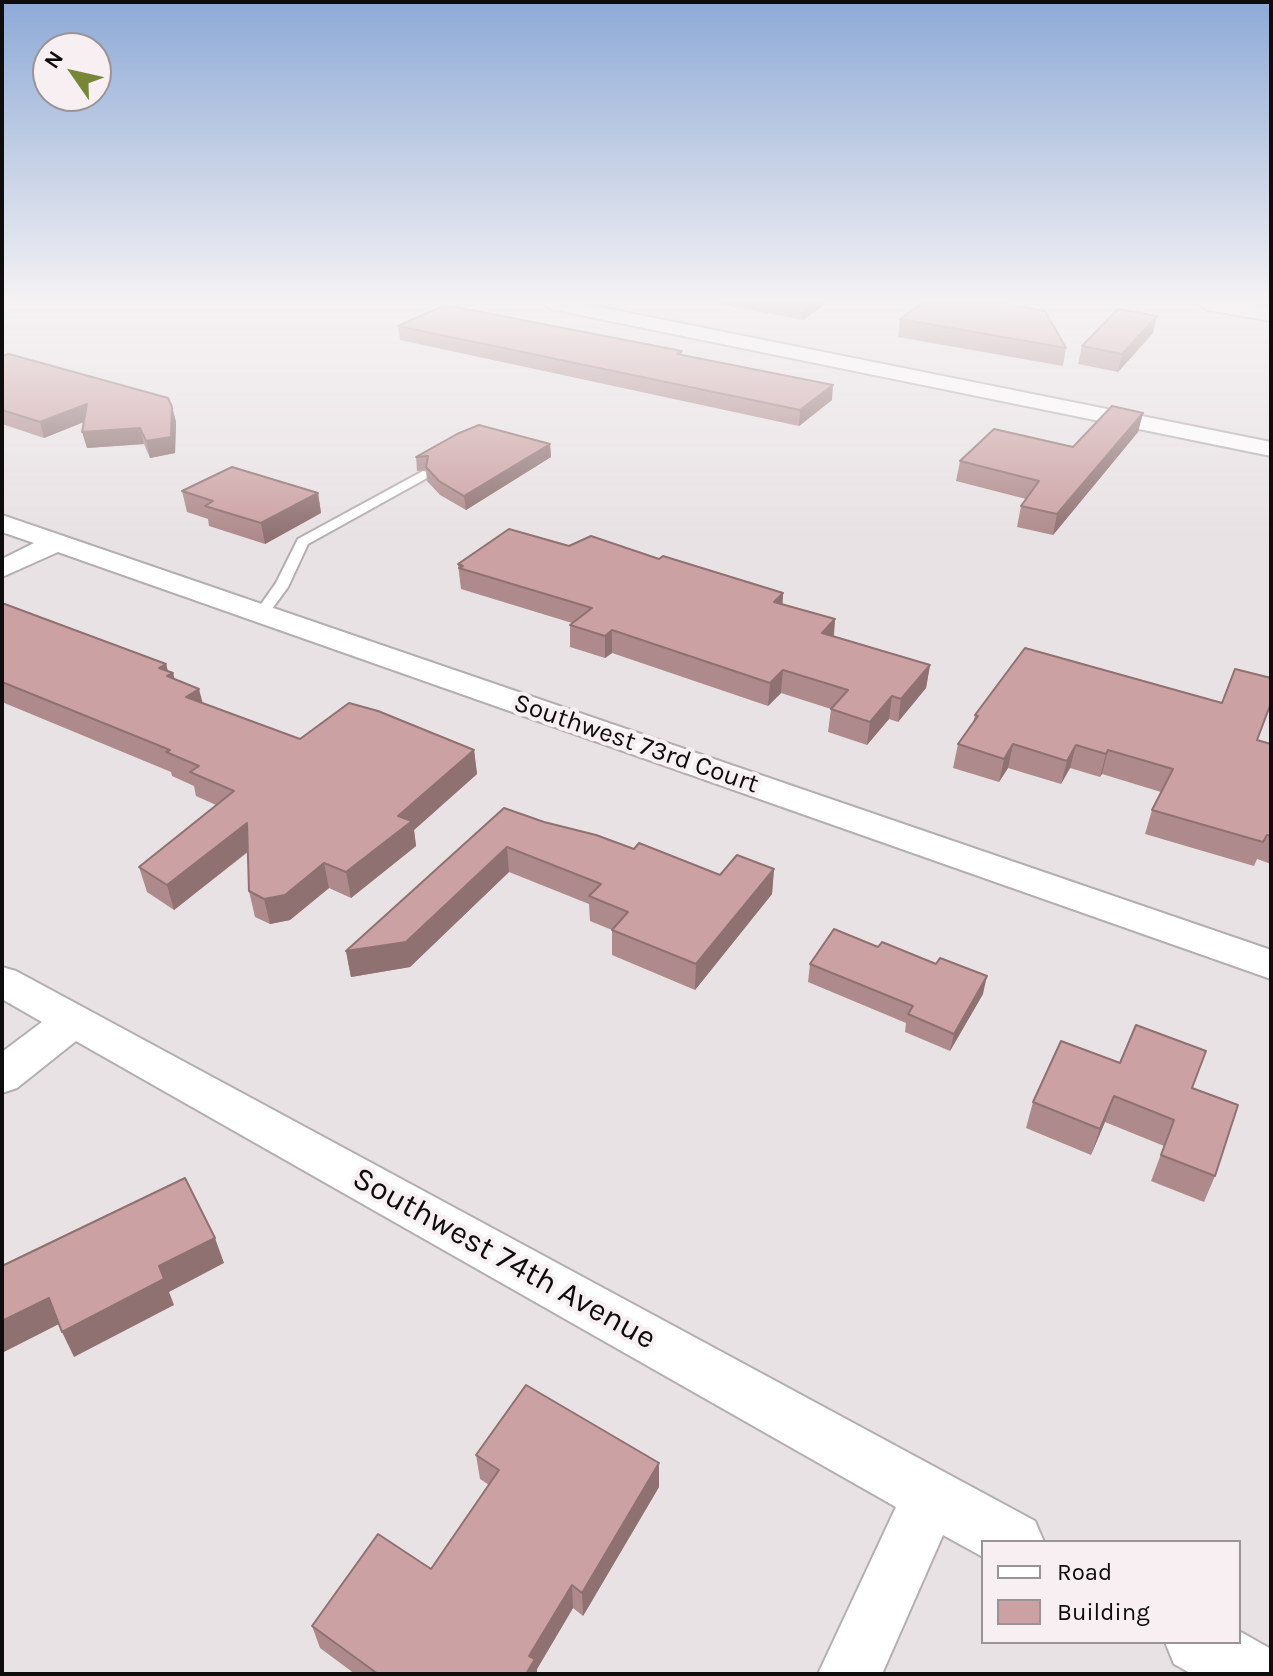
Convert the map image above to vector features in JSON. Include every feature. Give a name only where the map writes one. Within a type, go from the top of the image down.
[{"type":"street","points":[[937,381],[1271,449]]},
{"type":"street","name":"Southwest 73rd Court","points":[[2,523],[1271,965]]},
{"type":"street","points":[[2,569],[57,542]]},
{"type":"street","name":"Southwest 74th Avenue","points":[[2,981],[1010,1540]]},
{"type":"street","points":[[2,1076],[73,1021]]},
{"type":"street","points":[[850,1674],[931,1496]]},
{"type":"street","points":[[1200,1644],[1254,1674]]},
{"type":"lane","points":[[261,614],[283,584],[303,542],[423,475]]},
{"type":"building","points":[[2,381],[107,381],[168,398],[172,407],[171,437],[146,441],[140,428],[82,432],[87,404],[40,422],[2,410]]},
{"type":"building","points":[[662,381],[814,381],[833,385],[800,410]]},
{"type":"building","points":[[1112,406],[1143,413],[1057,514],[1021,506],[1039,481],[960,461],[994,429],[1073,447]]},
{"type":"building","points":[[479,425],[550,444],[464,496],[439,481],[426,467],[428,456],[416,457]]},
{"type":"building","points":[[232,467],[318,493],[261,523],[205,506],[213,501],[182,491]]},
{"type":"building","points":[[509,529],[569,546],[591,536],[659,559],[663,556],[783,593],[774,602],[835,619],[822,633],[930,665],[901,699],[892,696],[870,722],[831,709],[848,690],[783,670],[770,683],[612,630],[605,636],[570,625],[592,608],[459,568],[463,566],[458,564]]},
{"type":"building","points":[[2,603],[166,664],[159,668],[173,673],[167,676],[199,689],[186,697],[300,739],[349,703],[378,711],[474,750],[398,816],[412,821],[346,872],[324,863],[285,895],[264,899],[249,891],[247,823],[167,885],[139,867],[234,791],[190,772],[199,766],[166,752],[170,750],[2,682]]},
{"type":"building","points":[[1025,648],[1222,703],[1235,669],[1271,678],[1271,703],[1257,740],[1271,744],[1271,836],[1267,835],[1263,842],[1152,810],[1173,769],[1108,750],[1106,754],[1076,745],[1067,761],[1013,744],[1004,759],[958,744],[978,716],[975,715]]},
{"type":"building","points":[[504,808],[634,849],[639,843],[720,875],[737,855],[774,869],[696,964],[612,930],[628,912],[589,896],[601,884],[507,847],[406,942],[346,951]]},
{"type":"building","points":[[834,929],[878,947],[882,942],[936,964],[940,958],[987,976],[954,1034],[908,1014],[913,1006],[810,964]]},
{"type":"building","points":[[1136,1025],[1206,1051],[1192,1088],[1238,1105],[1215,1176],[1161,1155],[1174,1120],[1114,1096],[1100,1129],[1033,1102],[1061,1041],[1120,1063]]},
{"type":"building","points":[[185,1178],[215,1238],[159,1266],[164,1279],[62,1332],[49,1298],[2,1321],[2,1266]]},
{"type":"building","points":[[526,1385],[659,1463],[582,1593],[572,1585],[529,1656],[535,1659],[526,1674],[378,1674],[312,1626],[378,1534],[431,1569],[499,1470],[476,1455]]}]
